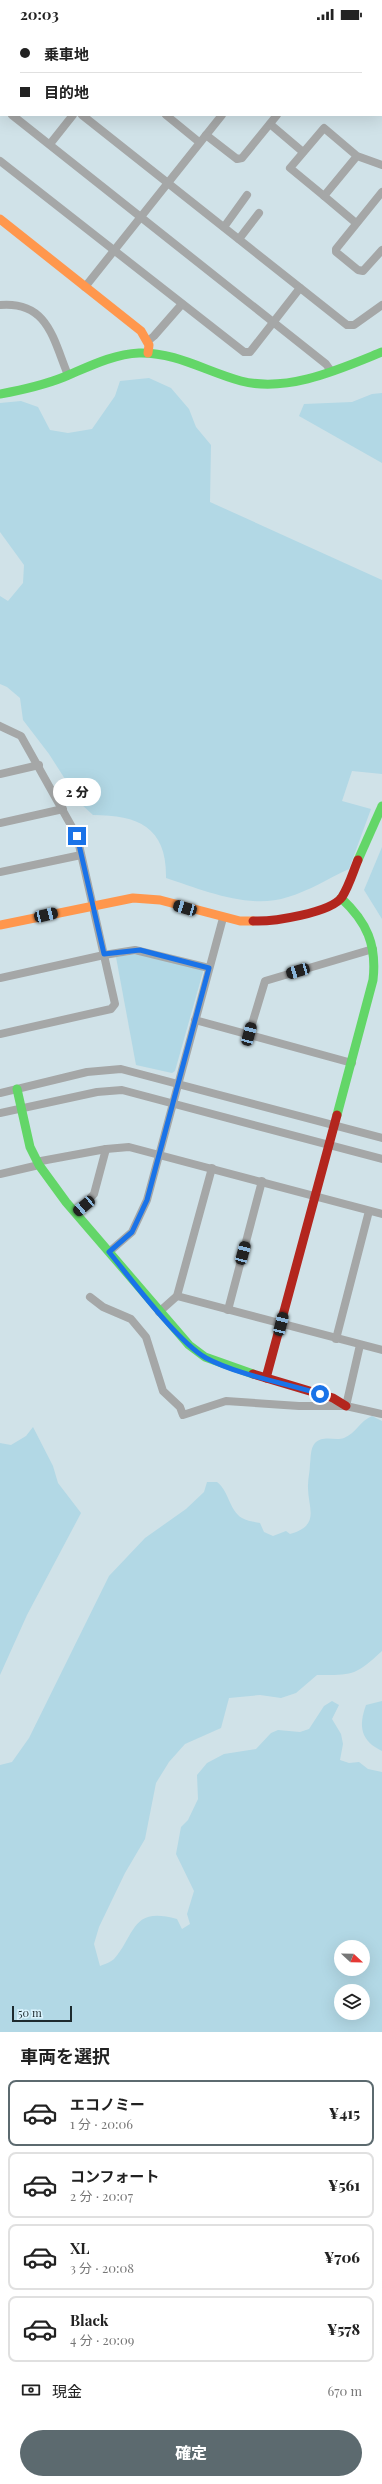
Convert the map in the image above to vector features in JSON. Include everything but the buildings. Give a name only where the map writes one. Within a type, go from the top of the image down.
[{"type":"street","points":[[13,116],[326,364],[331,371]]},
{"type":"street","points":[[50,144],[72,116]]},
{"type":"street","points":[[83,116],[350,326],[382,305]]},
{"type":"street","points":[[167,116],[200,142]]},
{"type":"street","points":[[86,288],[221,116]]},
{"type":"street","points":[[206,135],[240,159],[276,116]]},
{"type":"street","points":[[270,124],[303,152]]},
{"type":"street","points":[[356,223],[290,170],[290,166],[324,128],[357,156],[382,165]]},
{"type":"street","points":[[324,196],[357,156]]},
{"type":"street","points":[[0,161],[244,352],[250,352],[300,288]]},
{"type":"street","points":[[382,192],[336,249],[336,252],[358,270],[362,271],[382,250]]},
{"type":"street","points":[[224,227],[247,195]]},
{"type":"street","points":[[239,239],[259,212]]},
{"type":"street","points":[[0,219],[141,331],[148,341],[148,353]]},
{"type":"street","points":[[0,305],[10,304],[23,307],[35,312],[45,321],[68,375]]},
{"type":"street","points":[[148,341],[182,304]]},
{"type":"street","points":[[0,394],[32,387],[125,356],[148,353],[243,381],[261,384],[285,383],[331,371],[382,352]]},
{"type":"street","points":[[0,726],[21,736],[39,765],[77,836],[115,1004],[111,1009],[0,1034]]},
{"type":"street","points":[[0,774],[39,765]]},
{"type":"street","points":[[0,925],[120,899],[140,898],[160,900],[223,918],[251,923],[271,922],[328,907],[341,898],[382,806]]},
{"type":"street","points":[[0,823],[63,809]]},
{"type":"street","points":[[0,872],[81,855]]},
{"type":"street","points":[[266,1378],[352,1063],[373,980],[372,938],[362,918],[341,898]]},
{"type":"street","points":[[109,1252],[126,1238],[138,1223],[147,1200],[223,918]]},
{"type":"street","points":[[249,1034],[265,981],[373,949]]},
{"type":"street","points":[[0,978],[104,954],[140,950],[209,968]]},
{"type":"street","points":[[195,1020],[352,1063]]},
{"type":"street","points":[[0,1093],[87,1072],[112,1069],[130,1070],[382,1138]]},
{"type":"street","points":[[17,1089],[20,1109],[30,1147],[38,1165],[159,1312],[189,1345],[205,1357],[234,1369],[333,1398],[346,1406]]},
{"type":"street","points":[[0,1113],[111,1090],[131,1091],[382,1159]]},
{"type":"street","points":[[0,1174],[38,1165],[41,1161],[106,1149],[129,1147],[382,1214]]},
{"type":"street","points":[[76,1213],[94,1194],[106,1149]]},
{"type":"street","points":[[159,1312],[177,1296],[212,1168]]},
{"type":"street","points":[[228,1310],[262,1182]]},
{"type":"street","points":[[336,1339],[369,1211]]},
{"type":"street","points":[[177,1296],[382,1350]]},
{"type":"street","points":[[90,1297],[103,1307],[131,1319],[146,1337],[163,1391],[180,1407],[183,1415],[226,1401],[300,1406],[346,1406],[382,1414]]},
{"type":"street","points":[[346,1406],[360,1345]]},
{"type":"shaded area","points":[[149,378],[171,388],[189,409],[196,427],[211,445],[210,502],[382,580],[382,774],[352,771],[342,801],[371,809],[349,869],[311,888],[288,897],[258,901],[242,900],[211,893],[166,878],[165,861],[161,847],[155,836],[147,828],[137,822],[124,818],[93,815],[81,804],[49,754],[23,720],[20,698],[7,687],[0,684],[0,596],[8,601],[23,583],[24,565],[0,532],[0,403],[21,401],[38,407],[50,430],[68,433],[92,429],[115,396],[120,381]]},
{"type":"shaded area","points":[[382,393],[382,463],[299,416],[304,404],[352,402],[372,394]]},
{"type":"shaded area","points":[[382,847],[382,919],[364,890]]},
{"type":"shaded area","points":[[137,954],[202,969],[203,972],[175,1071],[172,1073],[136,1065],[116,957]]},
{"type":"shaded area","points":[[372,1416],[382,1421],[382,1651],[359,1670],[339,1675],[317,1675],[296,1693],[281,1698],[260,1695],[229,1698],[221,1728],[185,1744],[169,1762],[156,1783],[145,1839],[125,1873],[99,1927],[94,1944],[100,1966],[114,1959],[136,1925],[143,1919],[151,1916],[162,1916],[177,1919],[182,1929],[190,1924],[187,1914],[194,1891],[176,1854],[181,1827],[188,1820],[198,1799],[197,1775],[207,1763],[224,1754],[256,1749],[271,1733],[278,1730],[300,1732],[309,1729],[324,1706],[332,1701],[339,1705],[332,1719],[341,1734],[343,1744],[340,1760],[349,1763],[359,1762],[368,1769],[382,1772],[382,2032],[0,2032],[0,1765],[12,1762],[29,1738],[109,1576],[145,1538],[186,1509],[204,1492],[207,1482],[217,1482],[224,1490],[238,1515],[246,1520],[260,1523],[264,1532],[273,1536],[286,1531],[290,1534],[300,1530],[306,1526],[311,1514],[308,1482],[313,1445],[322,1439],[344,1438],[352,1433],[364,1421]]},
{"type":"shaded area","points":[[33,1427],[53,1466],[58,1483],[81,1513],[27,1615],[0,1675],[0,1443],[11,1445],[26,1436]]},
{"type":"shaded area","points":[[382,1701],[382,1751],[370,1743],[366,1738],[363,1732],[362,1720],[366,1705]]},
{"type":"traffic: fast","points":[[0,394],[49,382],[101,362],[129,354],[139,353],[166,356],[179,359],[241,381],[259,384],[277,384],[295,382],[331,372],[382,352]]},
{"type":"traffic: fast","points":[[358,860],[382,806]]},
{"type":"traffic: fast","points":[[337,1115],[373,980],[374,967],[371,945],[364,925],[358,916],[341,898]]},
{"type":"traffic: fast","points":[[17,1089],[30,1147],[39,1165],[66,1202],[189,1345],[205,1357],[253,1374]]},
{"type":"traffic: slow","points":[[0,219],[141,331],[149,345],[148,353]]},
{"type":"traffic: slow","points":[[0,925],[133,898],[160,900],[240,921],[253,921]]},
{"type":"traffic: jam","points":[[253,921],[287,918],[314,912],[336,903],[342,897],[349,884],[358,860]]},
{"type":"traffic: jam","points":[[266,1378],[337,1115]]},
{"type":"traffic: jam","points":[[253,1374],[333,1398],[346,1406]]},
{"type":"route","points":[[77,836],[104,954],[140,950],[209,968],[147,1200],[138,1223],[132,1232],[109,1252],[189,1345],[205,1357],[234,1369],[320,1394]]}]
